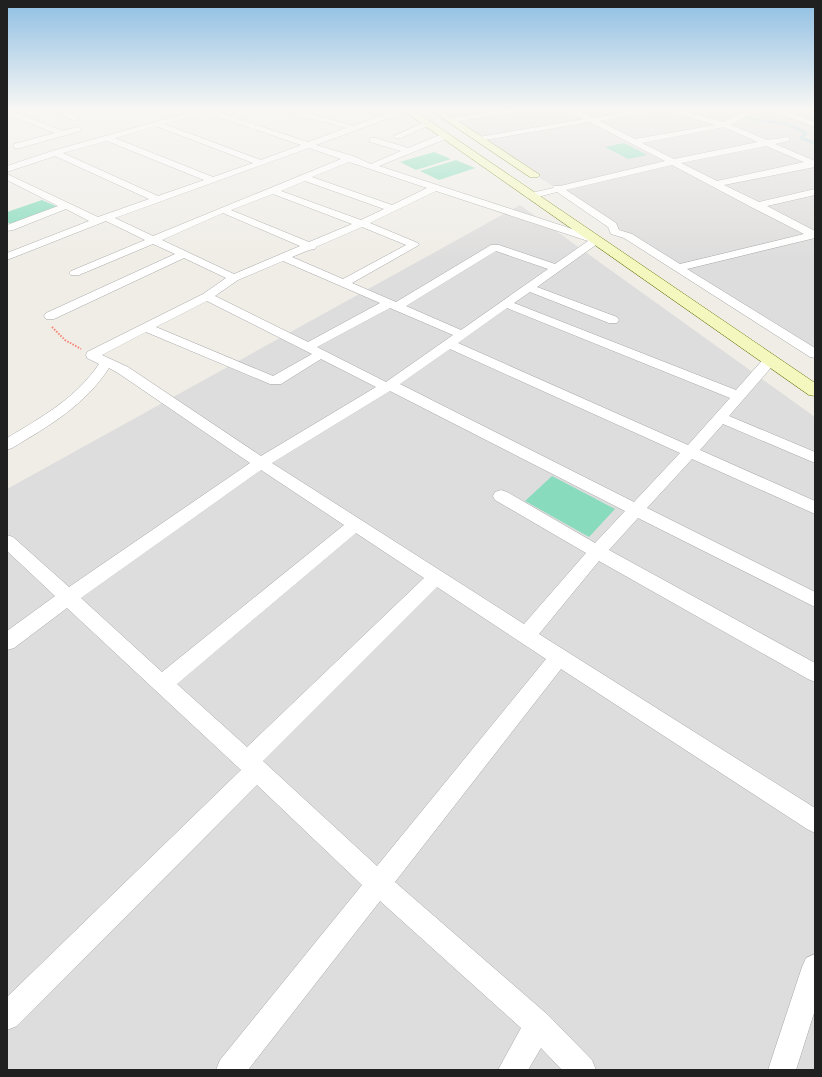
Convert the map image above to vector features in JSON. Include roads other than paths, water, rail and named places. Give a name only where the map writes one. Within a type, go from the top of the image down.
[{"type":"street","points":[[7,169],[36,159]]},
{"type":"street","points":[[69,159],[158,200]]},
{"type":"street","points":[[160,159],[212,180]]},
{"type":"street","points":[[251,159],[261,163]]},
{"type":"street","points":[[7,257],[102,220],[271,159]]},
{"type":"street","points":[[75,273],[223,210],[306,178],[308,175],[347,159]]},
{"type":"street","points":[[354,159],[435,188],[596,240]]},
{"type":"street","points":[[373,166],[389,159]]},
{"type":"street","points":[[478,159],[815,391]]},
{"type":"street","points":[[510,159],[534,175]]},
{"type":"street","points":[[667,159],[814,235]]},
{"type":"street","points":[[530,196],[557,188],[685,159]]},
{"type":"street","points":[[804,159],[814,164]]},
{"type":"street","points":[[715,184],[814,164]]},
{"type":"street","points":[[7,177],[66,206],[153,240],[234,278]]},
{"type":"street","points":[[306,178],[393,209]]},
{"type":"street","points":[[7,445],[52,417],[73,400],[92,383],[100,359],[145,327],[207,296],[234,278],[361,224],[435,188]]},
{"type":"street","points":[[557,188],[612,225],[615,232],[628,236],[815,354]]},
{"type":"street","points":[[272,191],[369,226],[414,245],[343,283]]},
{"type":"street","points":[[756,206],[815,192]]},
{"type":"street","points":[[8,227],[66,206]]},
{"type":"street","points":[[223,210],[311,246]]},
{"type":"street","points":[[8,227],[38,245]]},
{"type":"street","points":[[677,268],[814,235]]},
{"type":"street","points":[[7,642],[68,597],[261,463],[388,386],[530,288],[596,240]]},
{"type":"street","points":[[308,347],[393,304],[495,247],[556,268]]},
{"type":"street","points":[[50,316],[184,254]]},
{"type":"street","points":[[283,257],[462,335]]},
{"type":"street","points":[[530,288],[613,320]]},
{"type":"street","points":[[207,296],[815,600]]},
{"type":"street","points":[[507,304],[738,396]]},
{"type":"street","points":[[145,327],[270,380],[276,381],[321,354]]},
{"type":"street","points":[[450,344],[815,508]]},
{"type":"street","points":[[100,359],[123,370],[436,578],[815,821]]},
{"type":"street","points":[[527,635],[597,552],[690,452],[770,360]]},
{"type":"street","points":[[720,417],[815,458]]},
{"type":"street","points":[[501,496],[597,552],[815,673]]},
{"type":"street","points":[[162,684],[356,524]]},
{"type":"street","points":[[7,541],[162,684],[253,765],[378,883],[538,1025],[582,1070]]},
{"type":"street","points":[[7,1016],[436,578]]},
{"type":"street","points":[[230,1070],[559,657]]},
{"type":"street","points":[[782,1070],[815,967]]},
{"type":"street","points":[[512,1070],[538,1025]]}]
